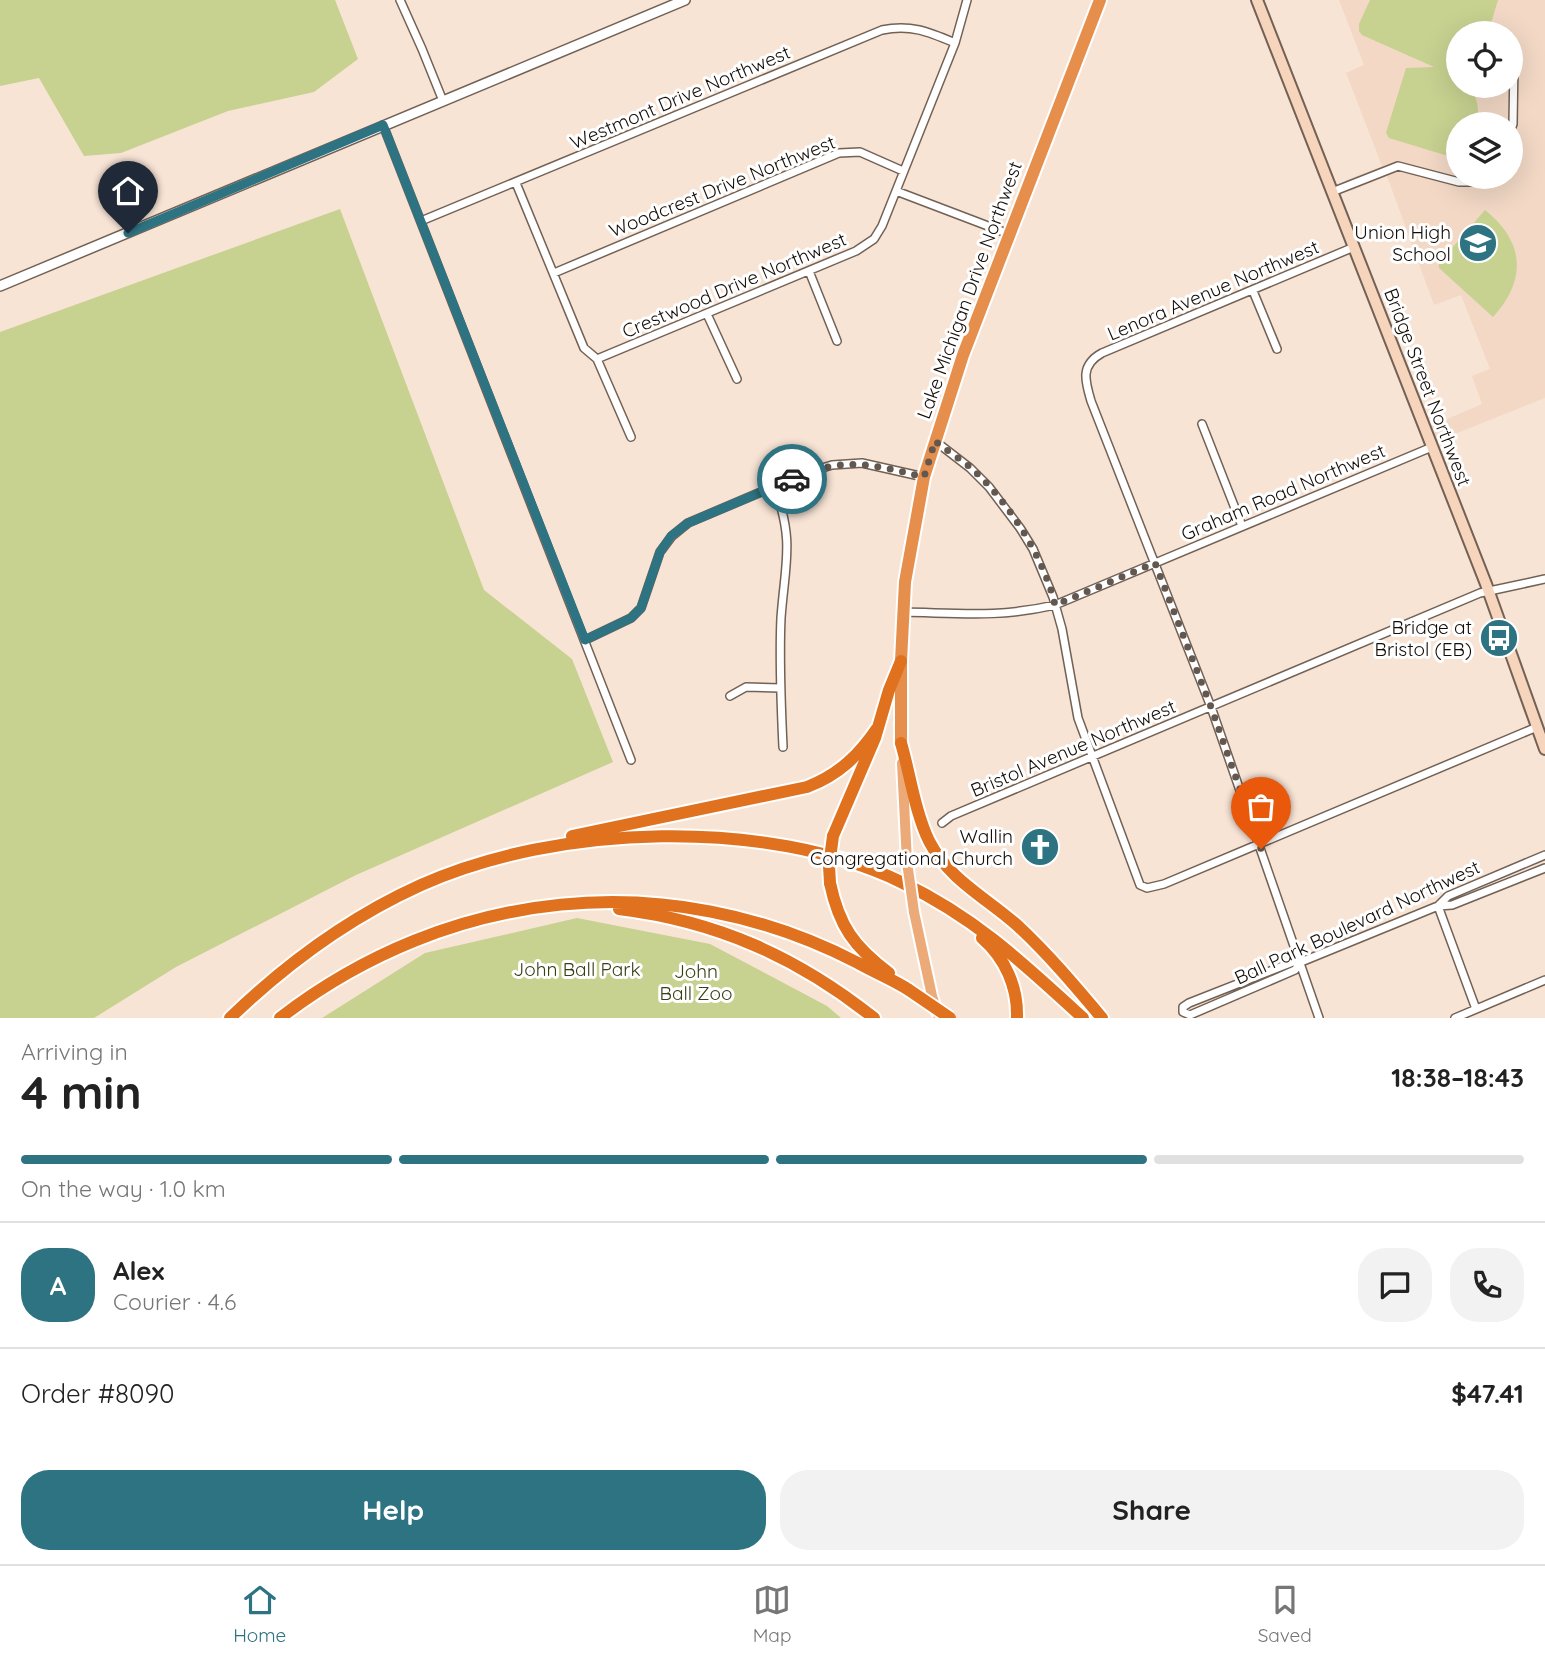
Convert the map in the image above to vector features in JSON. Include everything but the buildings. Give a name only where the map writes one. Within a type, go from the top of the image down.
[{"type":"highway","name":"Lake Michigan Drive Northwest","points":[[901,743],[902,611],[910,549],[924,477],[951,387],[1100,0]]},
{"type":"highway","points":[[901,661],[878,727],[834,836],[830,858],[830,883],[838,914],[859,948],[908,989],[950,1018]]},
{"type":"highway","points":[[493,860],[517,848],[807,787],[842,769],[857,756],[878,727]]},
{"type":"highway","points":[[901,743],[923,826],[939,858],[964,884],[1035,942],[1102,1018]]},
{"type":"highway","points":[[230,1018],[267,983],[331,936],[373,910],[422,885],[493,860],[543,848],[590,841],[672,835],[774,845],[844,862],[900,881],[981,928],[1083,1018]]},
{"type":"highway","points":[[930,897],[983,939],[1000,957],[1014,988],[1017,1018]]},
{"type":"highway","points":[[280,1018],[338,978],[415,939],[494,915],[580,903],[626,902],[676,906],[741,918],[814,943],[908,989]]},
{"type":"highway","points":[[580,903],[678,919],[713,928],[757,945],[799,965],[874,1018]]},
{"type":"main road","name":"Bridge Street Northwest","points":[[1257,0],[1489,591],[1545,749]]},
{"type":"main road","name":"Lake Michigan Drive Northwest","points":[[901,743],[907,862],[914,912],[939,1018]]},
{"type":"street","points":[[400,0],[443,101]]},
{"type":"street","points":[[0,286],[443,101],[664,4],[685,0]]},
{"type":"street","points":[[967,0],[955,43],[896,191],[1009,234]]},
{"type":"street","name":"Westmont Drive Northwest","points":[[421,221],[882,30],[900,26],[918,29],[955,43]]},
{"type":"street","points":[[383,125],[631,760]]},
{"type":"street","name":"Woodcrest Drive Northwest","points":[[554,273],[839,153],[860,152],[903,171]]},
{"type":"street","points":[[1332,192],[1398,166],[1446,178]]},
{"type":"street","points":[[516,183],[584,348],[597,359],[631,437]]},
{"type":"street","name":"Crestwood Drive Northwest","points":[[597,359],[867,245],[879,234],[896,191]]},
{"type":"street","name":"Lenora Avenue Northwest","points":[[1155,563],[1091,401],[1085,380],[1087,366],[1094,357],[1102,353],[1354,247]]},
{"type":"street","points":[[809,271],[837,341]]},
{"type":"street","points":[[1253,290],[1277,349]]},
{"type":"street","points":[[707,314],[737,379]]},
{"type":"street","points":[[1202,424],[1242,526]]},
{"type":"street","points":[[935,441],[970,468],[989,487],[1033,548],[1062,629],[1072,691],[1092,757],[1137,881],[1147,888],[1164,884],[1537,727]]},
{"type":"street","name":"Graham Road Northwest","points":[[902,611],[960,615],[1007,614],[1055,605],[1432,447]]},
{"type":"street","points":[[585,640],[631,618],[641,608],[660,552],[671,536],[688,523],[806,472],[832,465],[862,463],[924,477]]},
{"type":"street","points":[[774,486],[788,532],[780,688],[783,747]]},
{"type":"street","points":[[1155,563],[1211,707],[1319,1018]]},
{"type":"street","name":"Bristol Avenue Northwest","points":[[942,823],[951,816],[1489,591],[1545,579]]},
{"type":"street","points":[[730,696],[746,687],[780,688]]},
{"type":"street","name":"Ball Park Boulevard Northwest","points":[[1183,1012],[1183,1007],[1189,1003],[1293,962],[1301,962],[1438,906],[1448,896],[1545,855]]},
{"type":"street","points":[[1476,1009],[1438,906],[1452,905],[1545,868]]},
{"type":"street","points":[[1455,1018],[1545,980]]},
{"type":"shaded area","name":"Union High School","points":[[1339,0],[1545,0],[1545,398],[1437,441],[1431,426],[1482,404],[1472,376],[1490,369],[1461,295],[1434,305],[1387,176],[1351,191],[1346,180],[1382,166],[1346,73],[1364,65]]},
{"type":"green space","points":[[0,0],[335,0],[358,59],[314,92],[228,111],[121,153],[84,156],[39,78],[0,86]]},
{"type":"green space","points":[[1370,0],[1498,0],[1492,21],[1446,21],[1446,98],[1476,98],[1478,112],[1446,112],[1446,155],[1389,138],[1386,133],[1406,68],[1434,67],[1362,35],[1359,24]]},
{"type":"green space","points":[[340,209],[484,590],[572,659],[613,762],[356,875],[176,967],[94,1018],[0,1018],[0,332]]},
{"type":"green space","points":[[1485,210],[1508,235],[1517,262],[1512,289],[1493,317],[1439,268],[1439,263]]},
{"type":"green space","name":"John Ball Park","points":[[577,918],[710,944],[827,1006],[841,1018],[322,1018],[425,953]]},
{"type":"way so far","points":[[792,479],[806,472],[848,463],[862,463],[924,477],[935,441],[970,468],[989,487],[1020,528],[1033,548],[1055,605],[1155,563],[1211,707],[1261,849]]},
{"type":"place","name":"Union High School","points":[[1478,243]]},
{"type":"place","name":"Bridge at Bristol (EB)","points":[[1499,638]]},
{"type":"place","name":"Wallin Congregational Church","points":[[1040,847]]},
{"type":"route","points":[[128,233],[383,125],[585,640],[631,618],[641,608],[660,552],[671,536],[688,523],[792,479]]},
{"type":"park label","name":"John Ball Zoo","points":[[696,982]]}]
